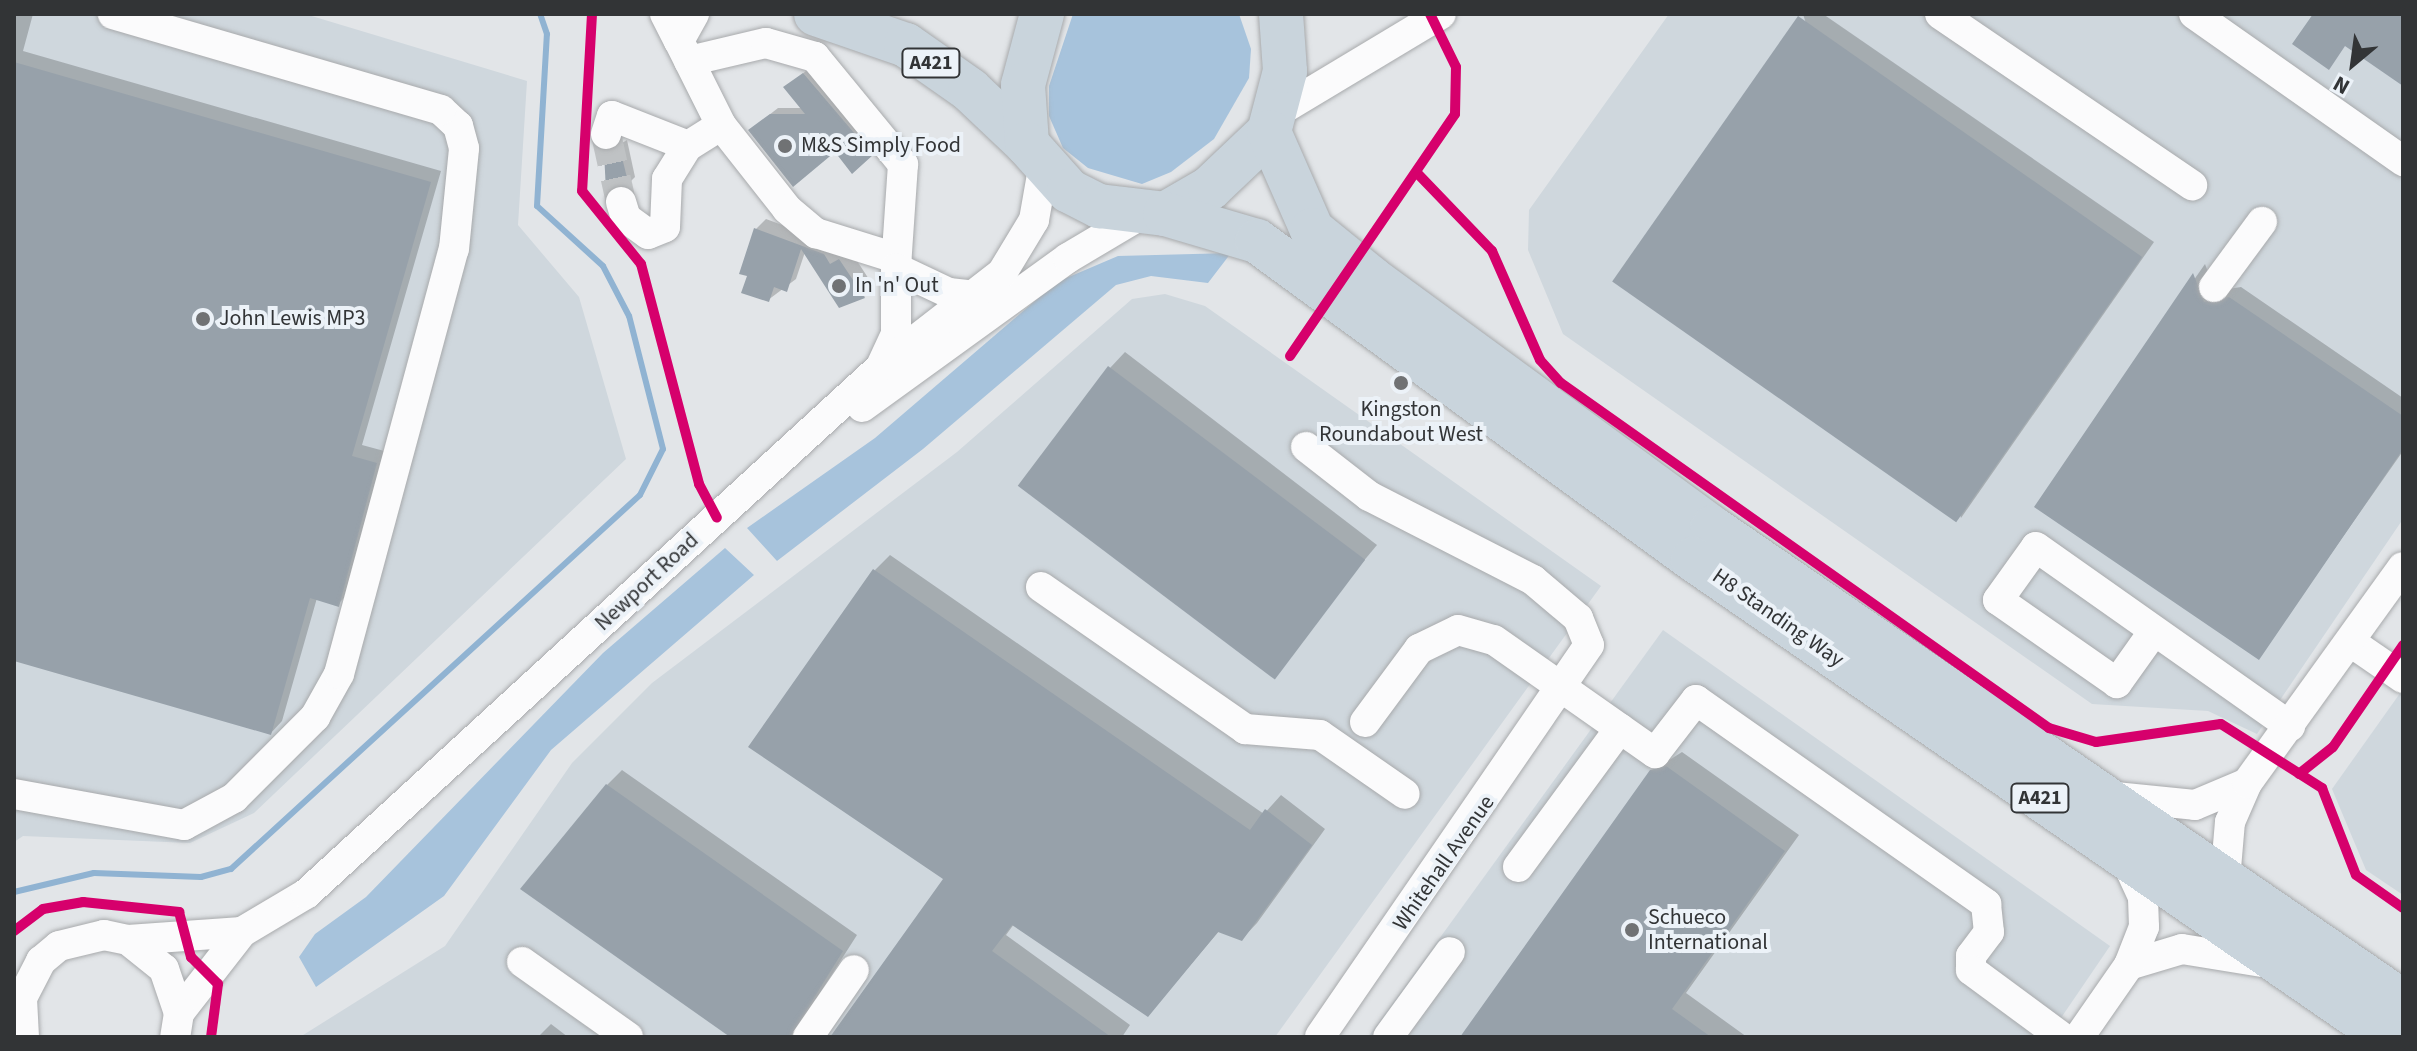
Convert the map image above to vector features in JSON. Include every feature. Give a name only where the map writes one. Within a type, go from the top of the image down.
[{"type":"highway","name":"A421","points":[[816,14],[906,45],[970,90],[1035,156]]},
{"type":"highway","points":[[1035,156],[1023,85],[1042,14]]},
{"type":"highway","points":[[1153,214],[1210,188],[1273,122],[1285,71],[1281,14]]},
{"type":"highway","name":"H8 Standing Way","points":[[1273,122],[1294,201],[1317,259]]},
{"type":"highway","name":"H8 Standing Way","points":[[1035,156],[1099,206],[1153,214],[1317,259],[2403,1002]]},
{"type":"highway","name":"H8 Standing Way","points":[[1361,291],[1693,559],[2387,1037]]},
{"type":"street","points":[[14,794],[184,825],[234,798],[315,717],[339,674],[454,249],[464,148],[458,126],[441,110],[113,14]]},
{"type":"street","points":[[665,14],[721,125],[787,209],[816,233],[896,263],[949,293],[976,296]]},
{"type":"street","points":[[684,51],[694,14]]},
{"type":"street","points":[[1273,122],[1385,46],[1441,14]]},
{"type":"street","points":[[1940,14],[2192,185]]},
{"type":"street","points":[[2194,14],[2403,161]]},
{"type":"street","points":[[684,51],[766,43],[815,57],[903,164],[896,263],[896,334],[882,366]]},
{"type":"street","points":[[606,134],[612,116],[688,146]]},
{"type":"street","points":[[621,202],[626,218],[648,234],[665,227],[671,219],[667,179],[688,146],[721,125]]},
{"type":"street","name":"Newport Road","points":[[177,1025],[242,932],[306,894],[882,366],[1002,273],[1034,220],[1035,156]]},
{"type":"street","points":[[717,518],[1045,274],[1153,214]]},
{"type":"street","points":[[2214,287],[2262,222]]},
{"type":"street","name":"Whitehall Avenue","points":[[1306,447],[1369,496],[1460,536],[1565,604],[1589,645],[1574,695],[1320,1037]]},
{"type":"street","points":[[2154,631],[2117,683],[1998,600],[2036,547],[2290,726]]},
{"type":"street","points":[[2225,880],[2230,822],[2247,783],[2352,643],[2403,567]]},
{"type":"street","points":[[1041,587],[1245,729],[1320,735],[1405,794]]},
{"type":"street","points":[[1365,722],[1419,649],[1442,633],[1476,632],[1528,661],[1655,753],[1696,700],[1986,904],[1989,932],[1971,956],[1971,970],[2062,1037]]},
{"type":"street","points":[[2352,643],[2403,678]]},
{"type":"street","points":[[1518,867],[1620,728]]},
{"type":"street","points":[[2087,787],[2180,806],[2247,783]]},
{"type":"street","points":[[2079,1037],[2129,965],[2145,913],[2124,856]]},
{"type":"street","name":"Newport Road","points":[[14,976],[81,937],[128,940],[242,932]]},
{"type":"street","points":[[128,940],[164,969],[177,1025]]},
{"type":"street","points":[[2129,965],[2182,949],[2214,949],[2294,971]]},
{"type":"street","points":[[1388,1037],[1450,952]]},
{"type":"street","points":[[14,1033],[22,1037],[22,998],[41,961]]},
{"type":"street","points":[[522,962],[628,1037]]},
{"type":"street","points":[[808,1037],[854,970]]},
{"type":"shaded area","points":[[14,14],[305,14],[527,81],[518,225],[579,297],[626,459],[254,813],[190,843],[23,836],[14,842]]},
{"type":"shaded area","points":[[1073,14],[1239,14],[1251,49],[1249,78],[1214,139],[1171,172],[1142,184],[1088,168],[1063,148],[1049,116],[1049,86]]},
{"type":"shaded area","points":[[1669,14],[2403,14],[2403,519],[2257,734],[2208,711],[2092,704],[1563,334],[1528,250],[1529,210]]},
{"type":"shaded area","points":[[1231,253],[1208,283],[1151,276],[1116,285],[923,449],[777,561],[747,528],[875,438],[1057,282],[1118,256]]},
{"type":"shaded area","points":[[1165,294],[1205,306],[1601,586],[1275,1037],[300,1037],[445,946],[572,763],[652,683],[957,452],[1132,299]]},
{"type":"shaded area","points":[[725,548],[754,575],[551,750],[444,896],[316,987],[299,957],[315,934],[366,897],[603,653]]},
{"type":"shaded area","points":[[1663,630],[2110,946],[2048,1037],[1368,1037]]},
{"type":"shaded area","points":[[2403,689],[2403,895],[2366,870],[2332,789]]},
{"type":"building","points":[[2313,14],[2403,14],[2403,86],[2345,46],[2329,70],[2292,44]]},
{"type":"building","points":[[1798,16],[2142,257],[1956,522],[1612,281]]},
{"type":"building","name":"John Lewis MP3","points":[[14,62],[431,182],[352,456],[377,463],[339,607],[310,598],[271,735],[14,661]]},
{"type":"building","points":[[803,73],[873,155],[852,174],[835,152],[793,187],[748,130],[770,114],[805,114],[783,87]]},
{"type":"building","points":[[619,145],[629,186],[606,192],[604,151]]},
{"type":"building","points":[[754,228],[824,254],[830,264],[839,259],[865,298],[839,308],[801,249],[787,292],[774,287],[769,302],[741,293],[747,276],[739,274]]},
{"type":"building","points":[[2193,273],[2204,302],[2229,297],[2403,416],[2403,449],[2259,660],[2034,507]]},
{"type":"building","points":[[1108,366],[1365,560],[1275,680],[1018,486]]},
{"type":"building","points":[[873,569],[1250,830],[1265,809],[1312,845],[1242,941],[1218,932],[1148,1017],[1012,925],[992,951],[1111,1037],[830,1037],[943,879],[748,747]]},
{"type":"building","name":"Schueco International","points":[[1666,766],[1785,851],[1672,1009],[1711,1037],[1460,1037],[1650,770]]},
{"type":"building","points":[[606,784],[843,951],[790,1037],[730,1037],[520,889]]},
{"type":"waterway","points":[[14,892],[94,873],[201,877],[231,869],[640,495],[663,449],[629,316],[603,266],[537,206],[547,34],[540,14]]},
{"type":"tunnel","points":[[606,134],[621,202]]},
{"type":"cycle path","points":[[592,14],[582,191],[641,264],[699,484],[717,518]]},
{"type":"cycle path","points":[[1290,356],[1455,114],[1456,67],[1430,14]]},
{"type":"cycle path","points":[[1418,174],[1492,251],[1540,360],[1561,383],[2049,728],[2096,742],[2221,724],[2322,788],[2356,875],[2403,908]]},
{"type":"cycle path","points":[[2299,774],[2333,747],[2403,645]]},
{"type":"cycle path","points":[[14,931],[43,909],[83,902],[179,912],[191,957],[218,984],[211,1037]]},
{"type":"place","name":"M&S Simply Food","points":[[785,146]]},
{"type":"place","name":"In 'n' Out","points":[[839,286]]},
{"type":"place","name":"John Lewis MP3","points":[[203,319]]},
{"type":"place","name":"Kingston Roundabout West","points":[[1401,383]]},
{"type":"place","name":"Schueco International","points":[[1632,930]]}]
